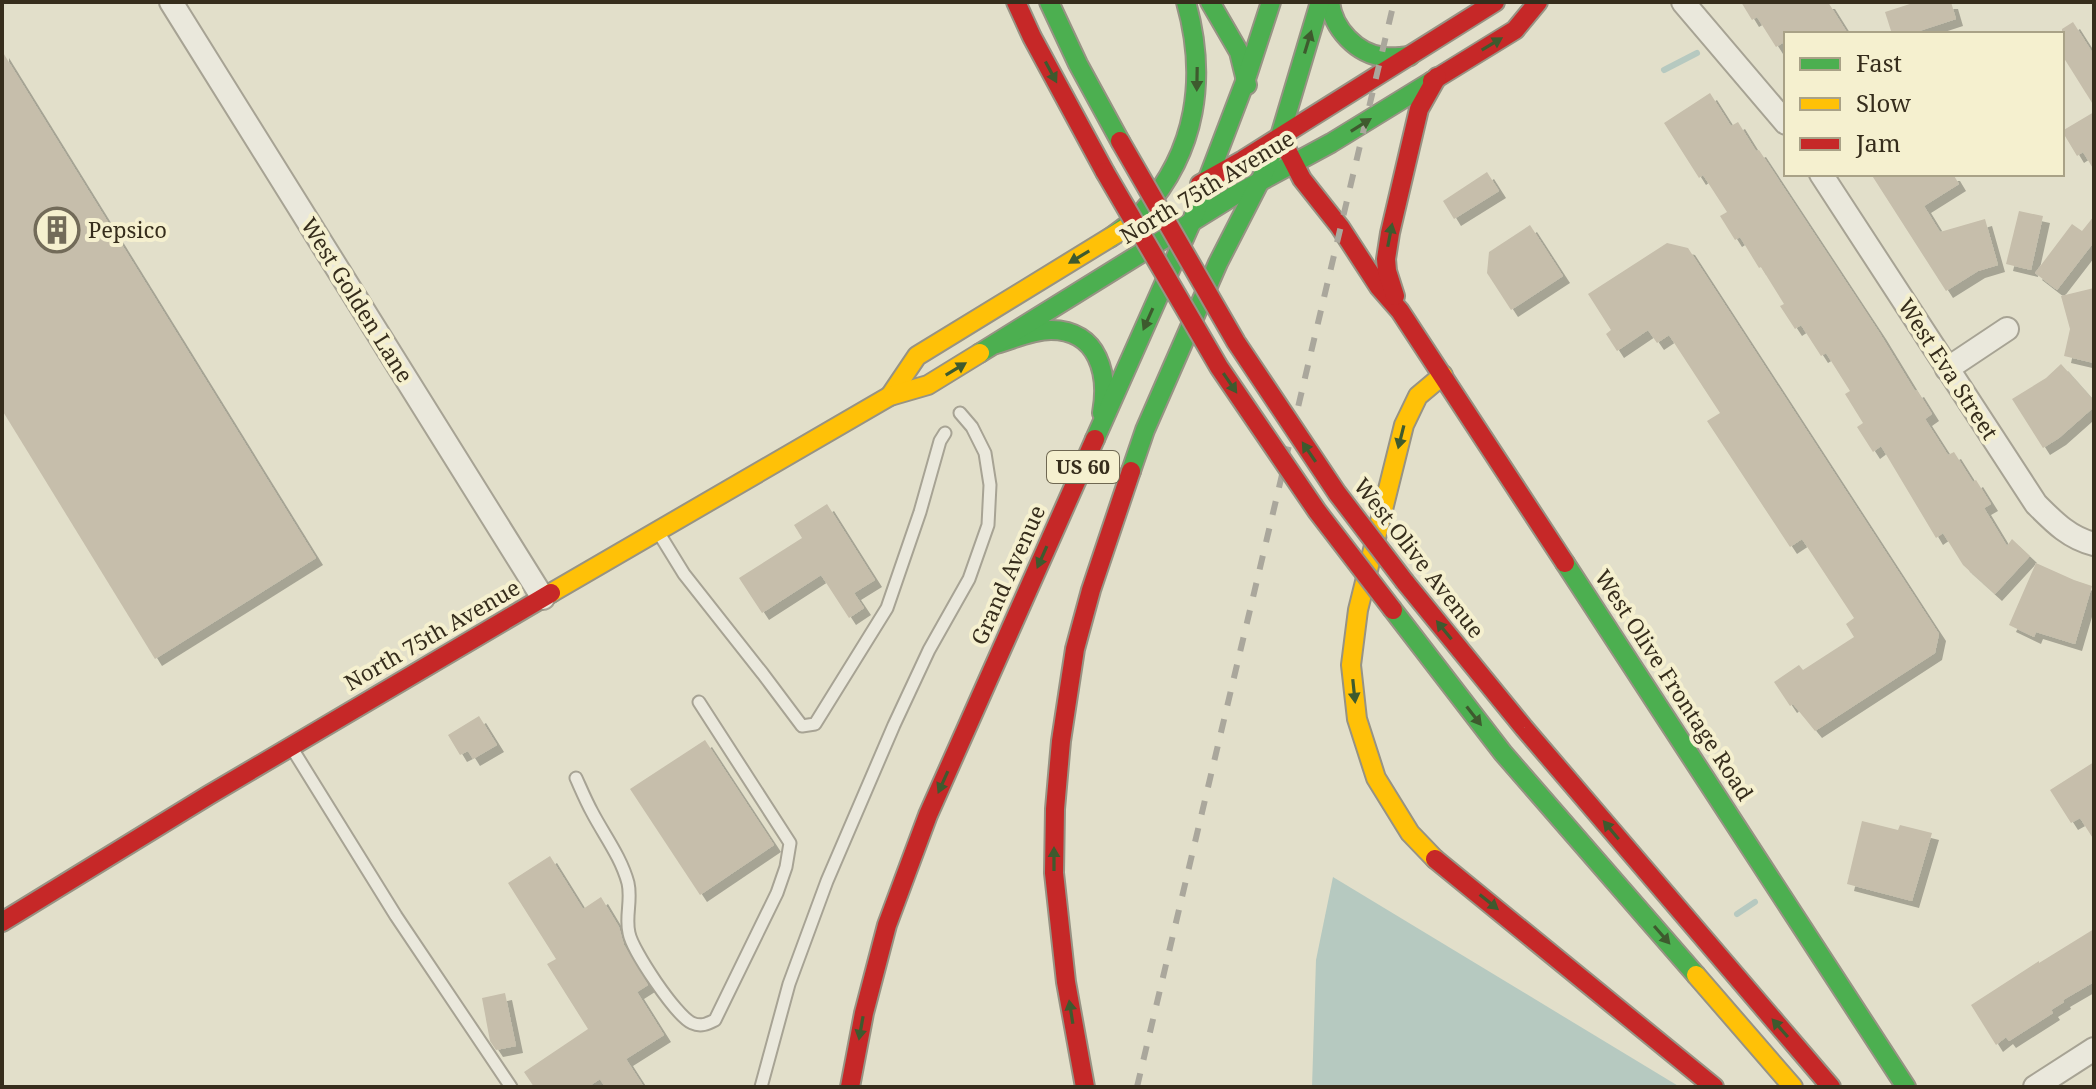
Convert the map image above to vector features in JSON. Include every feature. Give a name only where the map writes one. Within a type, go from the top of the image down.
[{"type":"main road","points":[[1016,2],[1105,172],[1219,367],[1317,511],[1503,753],[1793,1087]]},
{"type":"main road","name":"West Olive Avenue","points":[[1049,2],[1120,141],[1236,342],[1337,493],[1524,728],[1831,1087]]},
{"type":"main road","points":[[1110,238],[1141,213],[1158,193],[1191,122],[1196,101],[1197,66],[1186,2]]},
{"type":"main road","points":[[1210,2],[1255,79]]},
{"type":"main road","points":[[1218,263],[1243,160],[1248,106],[1255,79],[1257,40],[1271,2]]},
{"type":"main road","name":"US 60","points":[[1085,1087],[1066,982],[1054,873],[1061,741],[1075,649],[1091,590],[1138,449],[1218,263],[1280,136],[1320,2]]},
{"type":"main road","points":[[1330,2],[1335,20],[1342,30],[1366,51],[1380,57],[1410,56]]},
{"type":"main road","name":"North 75th Avenue","points":[[890,396],[917,356],[1243,160],[1495,2]]},
{"type":"main road","name":"North 75th Avenue","points":[[2,922],[291,746],[890,396],[928,385],[1235,195],[1331,143],[1515,30],[1538,2]]},
{"type":"main road","points":[[1400,311],[1386,259],[1419,109],[1437,77]]},
{"type":"main road","name":"Grand Avenue","points":[[850,1087],[864,1013],[887,925],[923,828],[1208,179],[1255,79]]},
{"type":"main road","points":[[1269,104],[1280,136],[1302,179],[1340,227],[1379,287],[1400,311]]},
{"type":"main road","name":"West Olive Frontage Road","points":[[1400,311],[1906,1087]]},
{"type":"main road","points":[[996,344],[1050,330],[1074,335],[1087,343],[1101,363],[1105,381],[1097,437]]},
{"type":"main road","points":[[1443,375],[1421,391],[1412,403],[1404,425],[1358,610],[1351,665],[1357,719],[1376,778],[1410,833],[1435,859],[1714,1087]]},
{"type":"street","name":"West Golden Lane","points":[[171,2],[543,598]]},
{"type":"street","points":[[1683,2],[1784,121]]},
{"type":"street","name":"West Eva Street","points":[[1822,176],[2036,504],[2059,527],[2082,541],[2094,544]]},
{"type":"street","points":[[1947,369],[2007,329]]},
{"type":"street","points":[[2035,1087],[2092,1055]]},
{"type":"lane","points":[[761,1087],[789,984],[827,881],[929,650],[969,579],[988,525],[990,485],[985,453],[972,427],[960,413]]},
{"type":"lane","points":[[658,531],[684,574],[802,726],[815,724],[887,608],[945,433]]},
{"type":"lane","points":[[576,778],[616,854],[628,885],[627,921],[634,948],[674,1007],[691,1023],[704,1025],[715,1020],[777,893],[790,843],[699,702]]},
{"type":"lane","points":[[291,746],[396,916],[511,1087]]},
{"type":"shaded area","points":[[1333,877],[1680,1087],[1312,1087],[1316,960]]},
{"type":"building","points":[[1741,2],[1828,2],[1847,32],[1784,32],[1784,42],[1776,47],[1757,17],[1752,20]]},
{"type":"building","points":[[1916,2],[1951,2],[1956,19],[1916,32],[1891,32],[1885,12]]},
{"type":"building","points":[[2073,22],[2094,55],[2094,106],[2064,58],[2062,29]]},
{"type":"building","name":"Pepsico","points":[[2,51],[316,558],[155,659],[2,410]]},
{"type":"building","points":[[1710,93],[1731,126],[1738,122],[1756,151],[1759,150],[1879,332],[1932,414],[1925,419],[1948,455],[1954,452],[1991,504],[1984,508],[2007,546],[2012,539],[2030,556],[1995,594],[1963,565],[1943,533],[1936,538],[1881,446],[1873,452],[1857,427],[1863,423],[1845,394],[1850,391],[1826,353],[1821,356],[1801,325],[1795,329],[1761,267],[1740,237],[1735,240],[1720,216],[1727,212],[1703,175],[1699,178],[1664,123]]},
{"type":"building","points":[[2094,112],[2094,170],[2083,152],[2077,156],[2064,130]]},
{"type":"building","points":[[1487,172],[1499,191],[1454,219],[1443,201]]},
{"type":"building","points":[[1872,176],[1954,176],[1959,184],[1924,206],[1940,232],[1985,219],[1998,265],[1978,271],[1946,291]]},
{"type":"building","points":[[2019,211],[2043,216],[2031,270],[2006,264]]},
{"type":"building","points":[[2094,216],[2094,242],[2057,290],[2035,273],[2072,224],[2082,231]]},
{"type":"building","points":[[1530,225],[1563,276],[1511,310],[1487,273],[1489,252]]},
{"type":"building","points":[[1667,243],[1688,248],[1939,634],[1935,653],[1815,731],[1793,704],[1790,706],[1774,682],[1799,665],[1803,670],[1854,637],[1846,624],[1854,618],[1802,539],[1790,547],[1707,421],[1720,413],[1669,335],[1657,343],[1648,330],[1617,351],[1606,334],[1611,330],[1588,294]]},
{"type":"building","points":[[2094,288],[2094,363],[2064,356],[2070,329],[2061,296]]},
{"type":"building","points":[[2061,364],[2094,401],[2094,407],[2043,448],[2012,399],[2046,378]]},
{"type":"building","points":[[827,504],[875,580],[854,593],[864,608],[849,618],[821,575],[762,613],[739,578],[802,538],[794,525]]},
{"type":"building","points":[[2036,563],[2092,586],[2075,644],[2036,632],[2034,637],[2009,625]]},
{"type":"building","points":[[479,716],[497,745],[473,759],[468,751],[460,755],[448,735]]},
{"type":"building","points":[[705,740],[774,845],[700,895],[630,789]]},
{"type":"building","points":[[2094,762],[2094,840],[2080,818],[2071,823],[2050,790]]},
{"type":"building","points":[[1862,821],[1898,830],[1900,825],[1932,833],[1912,901],[1847,884]]},
{"type":"building","points":[[550,856],[583,909],[601,897],[648,985],[637,992],[664,1035],[626,1059],[644,1087],[605,1087],[600,1079],[588,1087],[534,1087],[524,1072],[588,1029],[547,964],[556,959],[508,883]]},
{"type":"building","points":[[2094,929],[2094,982],[2063,1000],[2051,1010],[2053,1013],[2009,1041],[2006,1037],[1996,1045],[1971,1005]]},
{"type":"building","points":[[505,993],[516,1046],[496,1050],[490,1041],[482,998]]},
{"type":"waterway","points":[[1664,70],[1697,53]]},
{"type":"waterway","points":[[1737,914],[1755,902]]},
{"type":"railway","points":[[1137,1087],[1394,2]]},
{"type":"traffic: fast","points":[[1049,2],[1120,141]]},
{"type":"traffic: fast","points":[[1110,238],[1139,215],[1161,188],[1186,138],[1196,85],[1196,58],[1186,2]]},
{"type":"traffic: fast","points":[[1210,2],[1239,52],[1247,85]]},
{"type":"traffic: fast","points":[[1095,439],[1191,223],[1246,79],[1271,2]]},
{"type":"traffic: fast","points":[[1131,471],[1145,430],[1218,263],[1280,136],[1320,2]]},
{"type":"traffic: fast","points":[[1330,2],[1336,22],[1356,45],[1374,55],[1410,56]]},
{"type":"traffic: fast","points":[[980,353],[1235,195],[1331,143],[1432,81]]},
{"type":"traffic: fast","points":[[996,344],[1044,330],[1067,332],[1080,338],[1090,346],[1102,370],[1102,413]]},
{"type":"traffic: fast","points":[[1565,563],[1906,1087]]},
{"type":"traffic: fast","points":[[1393,610],[1503,753],[1696,975]]},
{"type":"traffic: slow","points":[[890,396],[917,356],[1129,226]]},
{"type":"traffic: slow","points":[[551,593],[890,396],[928,385],[980,353]]},
{"type":"traffic: slow","points":[[1435,859],[1410,833],[1376,778],[1357,719],[1351,665],[1358,610],[1404,425],[1418,396],[1443,375]]},
{"type":"traffic: slow","points":[[1696,975],[1793,1087]]},
{"type":"traffic: jam","points":[[1016,2],[1105,172]]},
{"type":"traffic: jam","points":[[1200,184],[1495,2]]},
{"type":"traffic: jam","points":[[1432,81],[1515,30],[1538,2]]},
{"type":"traffic: jam","points":[[1395,296],[1386,259],[1390,233],[1419,109],[1437,77]]},
{"type":"traffic: jam","points":[[1120,141],[1236,342],[1337,493],[1405,582]]},
{"type":"traffic: jam","points":[[1283,142],[1302,179],[1340,227],[1379,287],[1400,311],[1565,563]]},
{"type":"traffic: jam","points":[[1105,172],[1219,367],[1317,511],[1393,610]]},
{"type":"traffic: jam","points":[[850,1087],[864,1013],[887,925],[928,815],[1095,439]]},
{"type":"traffic: jam","points":[[1085,1087],[1066,982],[1054,873],[1055,809],[1061,741],[1075,649],[1091,590],[1131,471]]},
{"type":"traffic: jam","points":[[1405,582],[1524,728],[1831,1087]]},
{"type":"traffic: jam","points":[[2,922],[209,795],[551,593]]},
{"type":"traffic: jam","points":[[1435,859],[1714,1087]]},
{"type":"place","name":"Pepsico","points":[[57,230]]}]
